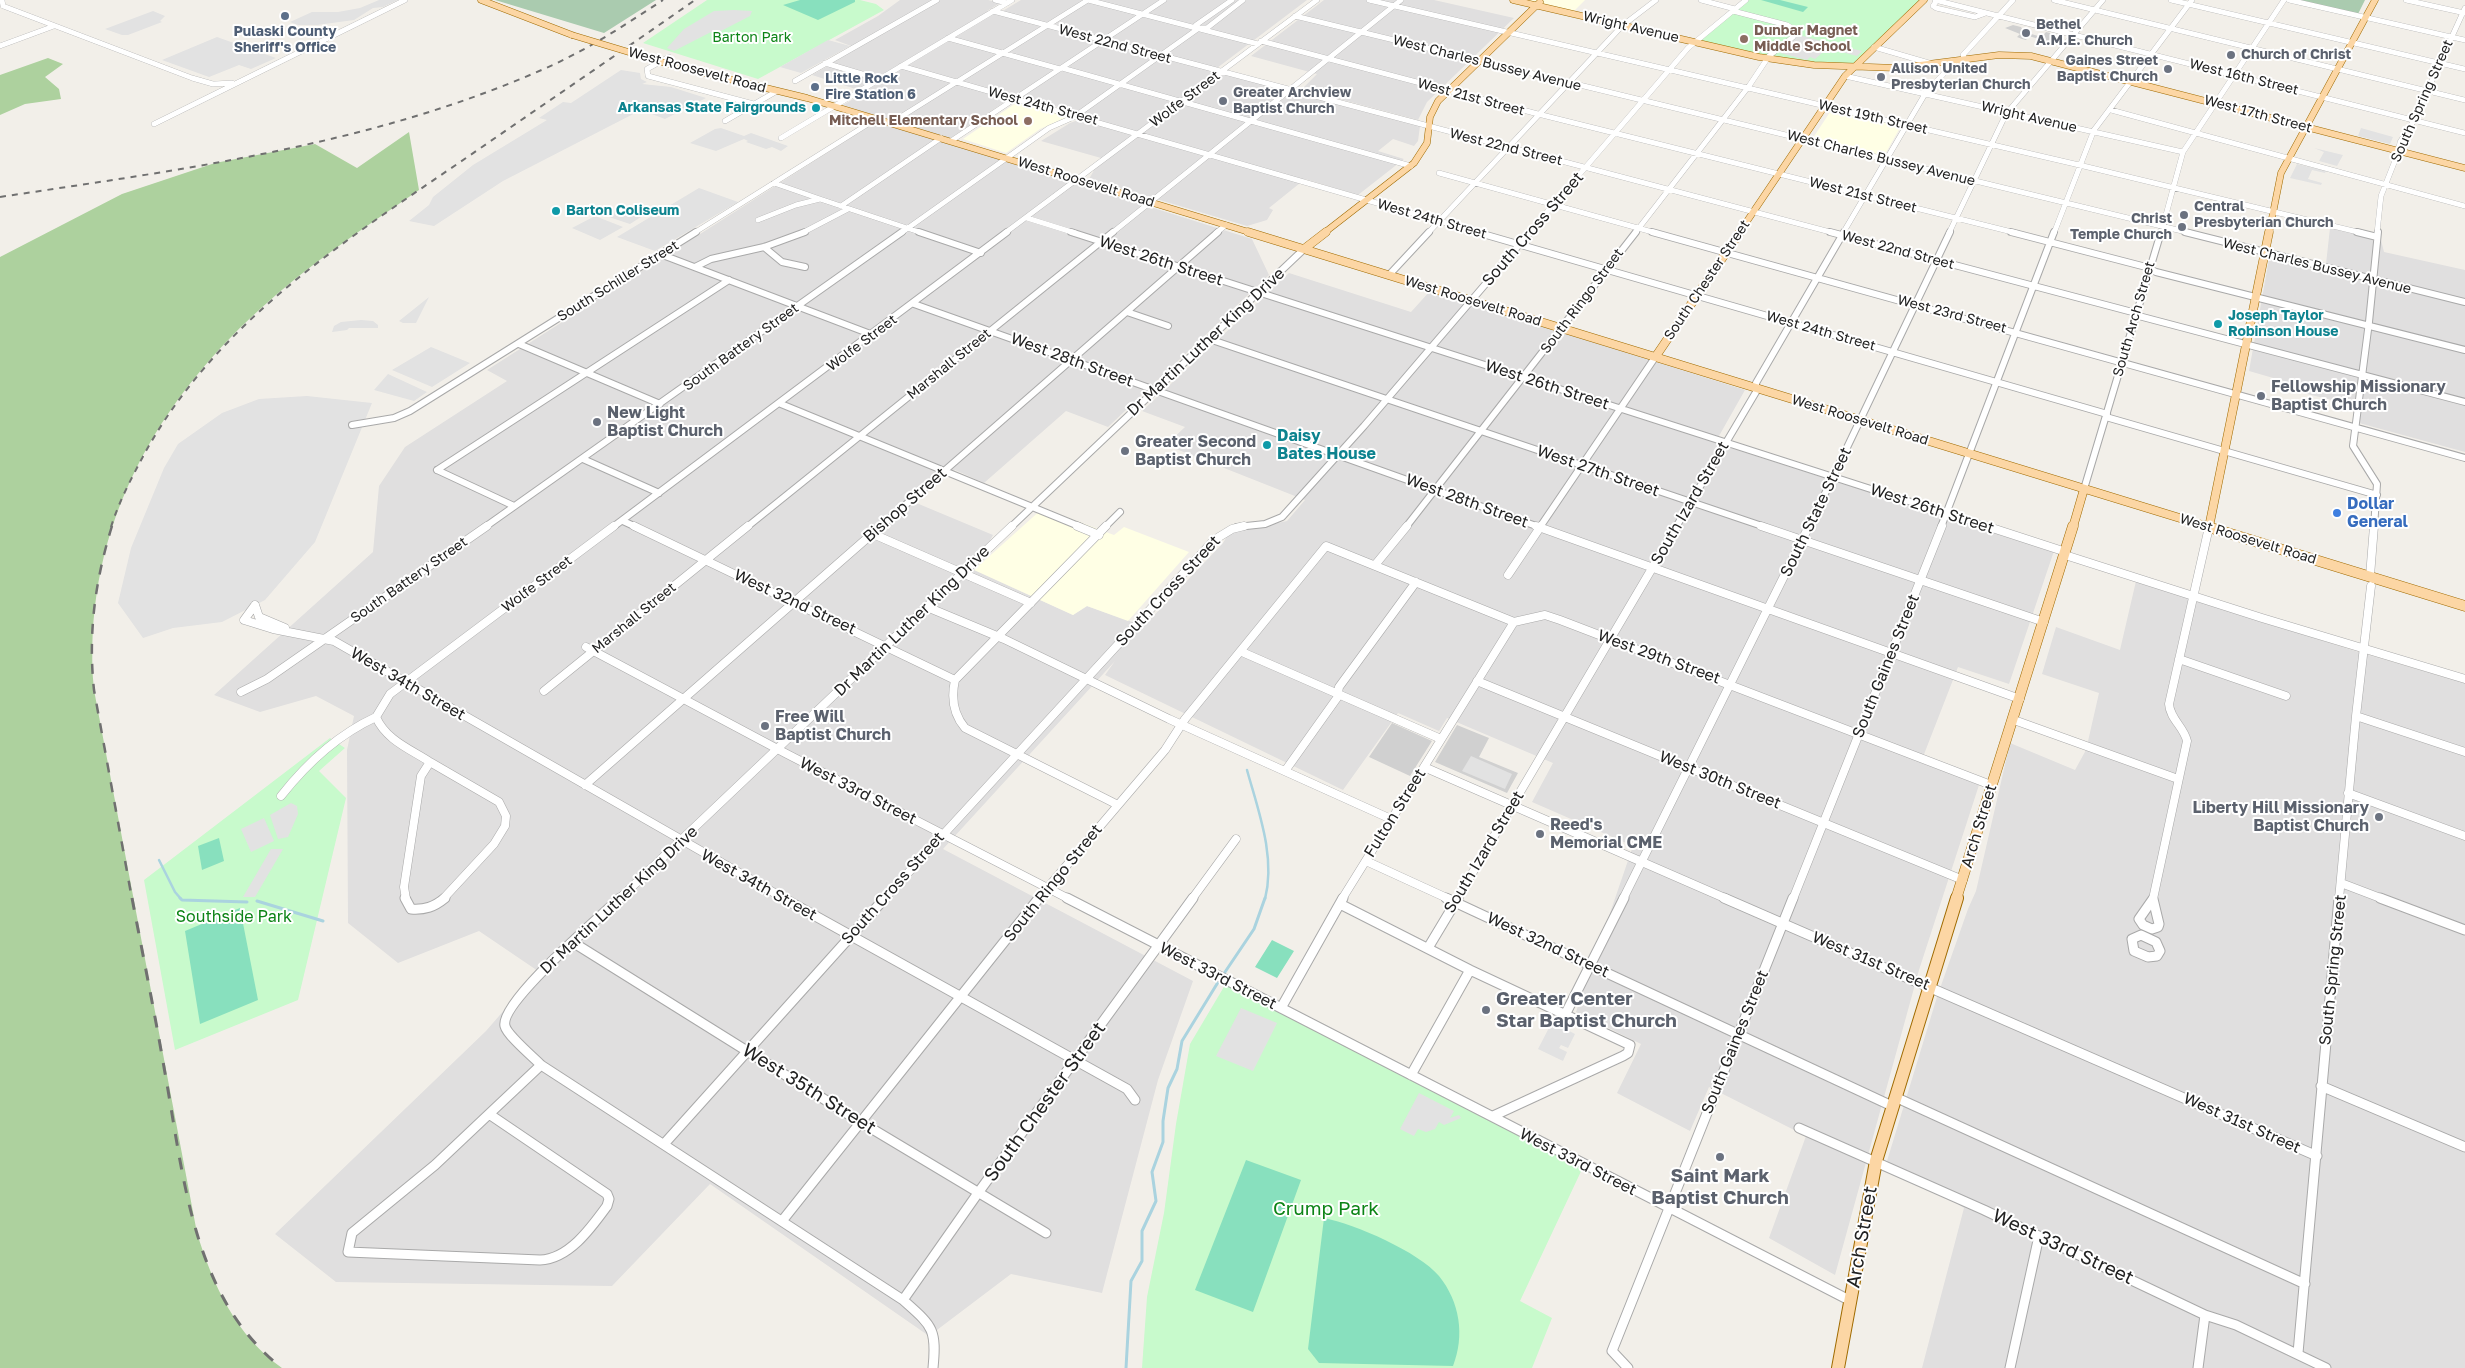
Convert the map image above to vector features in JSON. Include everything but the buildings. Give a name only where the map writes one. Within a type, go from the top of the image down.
[{"type":"main road","name":"West Roosevelt Road","points":[[481,0],[572,35],[675,66],[876,118],[2209,527],[2371,581],[2465,606]]},
{"type":"main road","name":"Wright Avenue","points":[[1513,0],[1768,58],[1852,68],[1897,68],[1936,65]]},
{"type":"main road","name":"Dr Martin Luther King Drive","points":[[1304,249],[1411,166],[1426,147],[1430,117],[1436,104],[1543,0]]},
{"type":"main road","name":"South Chester Street","points":[[1656,356],[1845,76],[1924,0]]},
{"type":"main road","points":[[2209,527],[2281,173],[2375,0]]},
{"type":"main road","name":"West 17th Street","points":[[1936,65],[2013,55],[2051,60],[2465,168]]},
{"type":"main road","name":"Arch Street","points":[[1838,1368],[1876,1161],[1929,986],[2066,554],[2084,489]]},
{"type":"street","points":[[2,0],[3,6],[203,82],[221,85],[236,82]]},
{"type":"street","points":[[154,124],[405,0]]},
{"type":"street","points":[[795,81],[936,0]]},
{"type":"street","points":[[995,0],[1010,2]]},
{"type":"street","points":[[891,123],[1088,0]]},
{"type":"street","name":"West 21st Street","points":[[1088,0],[2051,242],[2465,350]]},
{"type":"street","points":[[951,141],[1164,0]]},
{"type":"street","name":"South Battery Street","points":[[241,692],[267,679],[324,640],[909,229],[1049,128],[1077,115],[1120,85],[1199,28],[1196,25],[1232,0]]},
{"type":"street","points":[[1199,28],[1207,28],[1243,0]]},
{"type":"street","name":"Wolfe Street","points":[[376,717],[386,699],[404,682],[781,404],[1317,0]]},
{"type":"street","name":"West 19th Street","points":[[1369,0],[2081,166],[2376,237]]},
{"type":"street","name":"Marshall Street","points":[[544,691],[590,649],[706,560],[1402,0]]},
{"type":"street","points":[[1389,275],[1622,26],[1656,0]]},
{"type":"street","points":[[1701,0],[1734,10]]},
{"type":"street","name":"South Cross Street","points":[[664,1144],[942,834],[1085,678],[1221,534],[1233,527],[1271,522],[1282,517],[1387,399],[1694,42],[1746,0]]},
{"type":"street","name":"West 16th Street","points":[[1936,0],[2465,133]]},
{"type":"street","points":[[1965,60],[1963,55],[2013,0]]},
{"type":"street","points":[[2054,0],[2465,100]]},
{"type":"street","name":"South State Street","points":[[1565,1015],[1834,477],[2007,113],[2103,0]]},
{"type":"street","points":[[2172,0],[2191,2],[2268,23],[2465,69]]},
{"type":"street","name":"South Arch Street","points":[[2084,489],[2161,227],[2174,189],[2183,152],[2284,0]]},
{"type":"street","points":[[2289,0],[2465,40]]},
{"type":"street","points":[[2406,0],[2464,11]]},
{"type":"street","points":[[781,138],[1010,2]]},
{"type":"street","name":"South Gaines Street","points":[[1628,1368],[1612,1351],[1969,458],[1969,453],[1996,382],[2094,132],[2191,2]]},
{"type":"street","name":"South Ringo Street","points":[[782,1221],[859,1121],[961,997],[1047,888],[1183,725],[1185,719],[1242,652],[1326,546],[1375,565],[1525,378],[1723,120],[1768,58],[1778,47],[1793,37],[1797,31],[1794,28],[1734,10]]},
{"type":"street","name":"West 22nd Street","points":[[993,11],[2034,285],[2465,402]]},
{"type":"street","name":"South Spring Street","points":[[2298,1353],[2348,793],[2362,648],[2371,581],[2378,495],[2376,480],[2353,446],[2368,326],[2381,196],[2400,142],[2414,120],[2426,90],[2464,11]]},
{"type":"street","name":"West Charles Bussey Avenue","points":[[1296,16],[1975,180],[2465,302]]},
{"type":"street","points":[[0,46],[54,26]]},
{"type":"street","points":[[948,38],[1252,120],[1411,166]]},
{"type":"street","points":[[1874,47],[1936,65]]},
{"type":"street","points":[[669,57],[647,69],[648,76],[754,104]]},
{"type":"street","points":[[825,63],[879,79]]},
{"type":"street","name":"South Izard Street","points":[[1428,948],[1756,392],[1756,383],[1906,125],[1925,94],[1949,68],[1946,63]]},
{"type":"street","name":"West 24th Street","points":[[902,66],[1893,352],[2378,495]]},
{"type":"street","name":"Wright Avenue","points":[[1845,76],[2183,152]]},
{"type":"street","points":[[725,121],[777,91]]},
{"type":"street","points":[[2111,110],[2465,206]]},
{"type":"street","name":"South Schiller Street","points":[[352,425],[400,416],[519,344],[876,118]]},
{"type":"street","points":[[841,206],[941,138]]},
{"type":"street","name":"West 23rd Street","points":[[1439,173],[2465,458]]},
{"type":"street","points":[[774,183],[981,252]]},
{"type":"street","points":[[758,220],[796,205],[820,199]]},
{"type":"street","points":[[694,267],[716,258],[764,247],[809,231],[848,208]]},
{"type":"street","name":"West 26th Street","points":[[1027,218],[1947,513],[2193,596],[2465,679]]},
{"type":"street","name":"Bishop Street","points":[[585,785],[1226,225]]},
{"type":"street","points":[[764,247],[774,257],[786,264],[805,267]]},
{"type":"street","name":"Dr Martin Luther King Drive","points":[[903,1300],[541,1065],[505,1028],[504,1017],[522,992],[1304,249]]},
{"type":"street","points":[[660,254],[872,335]]},
{"type":"street","points":[[514,506],[438,470],[729,280]]},
{"type":"street","name":"West 28th Street","points":[[914,304],[1338,454],[2020,700]]},
{"type":"street","points":[[1127,312],[1168,326]]},
{"type":"street","name":"West 27th Street","points":[[1209,339],[2044,622]]},
{"type":"street","points":[[519,344],[660,404]]},
{"type":"street","name":"South Chester Street","points":[[1508,575],[1539,526],[1656,356]]},
{"type":"street","points":[[781,404],[1099,535]]},
{"type":"street","points":[[583,459],[659,493]]},
{"type":"street","points":[[1118,804],[1018,753],[973,733],[959,722],[953,701],[955,680],[1120,512]]},
{"type":"street","name":"West 32nd Street","points":[[622,520],[955,680]]},
{"type":"street","points":[[2152,899],[2159,924],[2156,929],[2148,932],[2139,919],[2152,899],[2187,738],[2169,710],[2178,659],[2209,527]]},
{"type":"street","points":[[872,534],[1031,602]]},
{"type":"street","points":[[1375,565],[1514,622]]},
{"type":"street","points":[[1285,771],[1339,694],[1339,687],[1416,582]]},
{"type":"street","name":"West 34th Street","points":[[301,634],[259,617],[255,605],[244,620],[273,629],[334,641],[681,841],[1127,1089],[1135,1100]]},
{"type":"street","points":[[927,607],[998,637],[1183,725],[1392,819]]},
{"type":"street","name":"West 29th Street","points":[[1514,622],[1545,615],[1731,683],[1992,785]]},
{"type":"street","name":"Fulton Street","points":[[1281,1008],[1340,904],[1514,622]]},
{"type":"street","name":"West 33rd Street","points":[[590,649],[683,700],[942,834],[1493,1116],[1518,1132],[1851,1301]]},
{"type":"street","points":[[1242,652],[1441,739]]},
{"type":"street","points":[[2178,659],[2286,696]]},
{"type":"street","name":"West 30th Street","points":[[1477,681],[1963,880]]},
{"type":"street","points":[[2356,716],[2465,752]]},
{"type":"street","points":[[281,796],[321,752],[357,726],[376,717],[380,728],[389,737],[499,802],[506,812],[506,826],[496,840],[447,896],[436,904],[418,910],[411,909],[405,900],[404,886],[421,776],[430,762]]},
{"type":"street","points":[[2014,720],[2178,779]]},
{"type":"street","name":"West 31st Street","points":[[1424,767],[2317,1156]]},
{"type":"street","points":[[2348,793],[2465,836]]},
{"type":"street","name":"South Chester Street","points":[[903,1300],[978,1193],[1236,839]]},
{"type":"street","name":"West 32nd Street","points":[[1366,861],[1738,1034],[2305,1284]]},
{"type":"street","points":[[2341,883],[2465,930]]},
{"type":"street","points":[[1340,904],[1470,970],[1630,1045],[1628,1053],[1623,1056],[1493,1116]]},
{"type":"street","name":"West 35th Street","points":[[574,943],[859,1121],[1046,1233]]},
{"type":"street","points":[[1411,1075],[1470,970]]},
{"type":"street","points":[[489,1114],[607,1194],[609,1204],[564,1253],[557,1258],[543,1260],[348,1252],[348,1240],[352,1233],[445,1156],[489,1114],[541,1065]]},
{"type":"street","points":[[2321,1086],[2465,1147]]},
{"type":"street","name":"West 33rd Street","points":[[1799,1128],[1876,1161],[2039,1236],[2205,1315],[2236,1325],[2298,1353],[2326,1368]]},
{"type":"street","points":[[2010,1368],[2039,1236]]},
{"type":"street","points":[[903,1300],[932,1325],[937,1339],[934,1368]]},
{"type":"street","points":[[2198,1368],[2205,1315]]},
{"type":"shaded area","points":[[379,0],[398,0],[383,7],[373,8],[354,20],[317,25],[298,25],[290,22],[312,12],[338,12],[360,8]]},
{"type":"shaded area","points":[[495,0],[656,0],[604,33]]},
{"type":"shaded area","points":[[900,0],[988,0],[1000,3],[987,11],[1420,126],[1418,141],[1414,146],[1393,139],[1378,151],[1404,159],[1358,195],[1305,179],[1269,208],[1273,210],[1267,220],[1247,226],[1089,179],[1101,158],[1041,141],[1070,123],[1089,116],[1015,95],[949,139],[843,105],[865,92],[812,75],[833,63],[851,46],[835,40],[878,16]]},
{"type":"shaded area","points":[[1021,0],[1307,0],[1217,68],[1001,12]]},
{"type":"shaded area","points":[[1324,0],[1434,0],[1514,18],[1427,102],[1418,120],[1302,89],[1317,74],[1251,56]]},
{"type":"shaded area","points":[[1513,0],[1585,0],[1572,13]]},
{"type":"shaded area","points":[[2298,0],[2365,0],[2358,14]]},
{"type":"shaded area","points":[[153,11],[165,16],[160,21],[162,22],[128,35],[122,35],[105,29]]},
{"type":"shaded area","points":[[714,11],[752,11],[750,16],[719,32],[711,32],[674,51],[667,48],[684,29]]},
{"type":"shaded area","name":"Bethel A.M.E. Church","points":[[2013,25],[2021,27],[2024,32],[2042,37],[2046,32],[2054,34],[2048,42],[2029,36],[2026,40],[2017,37],[2020,34],[2005,28]]},
{"type":"shaded area","points":[[1796,34],[1862,51],[1857,56],[1822,47],[1825,49],[1818,51],[1822,53],[1815,59],[1810,57],[1807,60],[1780,53],[1785,49],[1781,47]]},
{"type":"shaded area","points":[[217,37],[276,58],[251,69],[239,65],[209,77],[162,60]]},
{"type":"shaded area","points":[[828,40],[850,46],[801,73],[780,67]]},
{"type":"shaded area","points":[[621,70],[640,73],[641,79],[647,82],[642,84],[671,87],[706,98],[665,119],[641,110],[503,181],[434,226],[409,221],[429,205],[433,197],[473,165],[547,120],[539,118],[563,102],[571,103]]},
{"type":"shaded area","points":[[1019,101],[1069,116],[1040,129],[1006,153],[963,139]]},
{"type":"shaded area","points":[[1832,109],[1901,126],[1884,156],[1813,138]]},
{"type":"shaded area","points":[[877,121],[1252,239],[1269,275],[1108,427],[1066,411],[984,483],[955,470],[914,502],[993,535],[975,570],[1073,615],[1087,606],[1144,626],[1223,543],[1229,533],[1287,521],[1305,500],[1166,445],[1185,427],[1142,411],[1289,273],[1411,312],[1430,291],[1745,390],[1715,443],[2054,551],[2009,684],[1958,667],[1921,762],[1979,785],[1919,970],[1835,1275],[1769,1238],[1806,1136],[1709,1087],[1690,1131],[1617,1093],[1641,1044],[1576,1012],[1633,846],[1532,802],[1553,763],[1447,718],[1439,731],[1398,713],[1343,790],[1105,675],[1115,661],[943,849],[1193,981],[1158,1080],[1102,1293],[1011,1274],[929,1336],[710,1184],[612,1286],[336,1282],[275,1234],[486,1031],[538,971],[479,931],[398,963],[348,923],[347,750],[354,716],[316,696],[260,712],[214,695],[373,552],[379,486],[405,447],[507,381],[487,370]]},
{"type":"shaded area","points":[[721,128],[744,136],[751,133],[788,146],[781,151],[772,147],[766,149],[746,142],[748,141],[744,139],[716,151],[690,143],[715,129]]},
{"type":"shaded area","points":[[2361,128],[2393,137],[2390,144],[2358,136]]},
{"type":"shaded area","points":[[2314,148],[2343,155],[2337,166],[2319,161],[2324,152]]},
{"type":"shaded area","points":[[2297,164],[2326,171],[2325,173],[2312,170],[2308,179],[2322,183],[2321,185],[2290,178]]},
{"type":"shaded area","points":[[699,188],[738,202],[655,251],[617,237]]},
{"type":"shaded area","points":[[655,208],[630,224],[603,215],[612,210]]},
{"type":"shaded area","points":[[595,216],[623,227],[600,240],[572,228]]},
{"type":"shaded area","points":[[2330,228],[2381,240],[2384,252],[2465,270],[2465,452],[2359,423],[2361,407],[2303,393],[2301,386],[2249,371],[2269,259],[2325,273]]},
{"type":"shaded area","points":[[429,297],[416,323],[403,323],[399,321]]},
{"type":"shaded area","points":[[373,321],[378,325],[378,328],[349,328],[332,332],[334,326],[341,322]]},
{"type":"shaded area","points":[[431,347],[470,363],[432,387],[392,370]]},
{"type":"shaded area","points":[[388,374],[427,392],[414,401],[374,390]]},
{"type":"shaded area","points":[[307,396],[372,403],[315,542],[265,600],[222,622],[173,628],[143,638],[118,603],[131,548],[164,468],[178,444],[222,413],[259,399]]},
{"type":"shaded area","points":[[1043,508],[1114,535],[1124,527],[1189,552],[1128,621],[1087,606],[1073,615],[974,570]]},
{"type":"shaded area","points":[[2136,581],[2355,651],[2465,683],[2465,1368],[1922,1368],[1964,1208],[1887,1161],[1937,997],[1976,891],[2010,743],[2075,770],[2086,750],[2099,693],[2042,674],[2056,627],[2120,650]]},
{"type":"shaded area","points":[[1392,723],[1432,741],[1410,776],[1369,757]]},
{"type":"shaded area","points":[[1457,725],[1489,738],[1479,757],[1518,773],[1507,793],[1435,762]]},
{"type":"shaded area","points":[[1471,756],[1512,774],[1505,789],[1462,771]]},
{"type":"shaded area","points":[[291,803],[297,806],[298,814],[288,837],[278,839],[270,815]]},
{"type":"shaded area","points":[[264,818],[274,841],[251,852],[241,829]]},
{"type":"shaded area","points":[[271,849],[283,849],[255,897],[243,897]]},
{"type":"shaded area","points":[[1241,1008],[1277,1023],[1253,1071],[1216,1056]]},
{"type":"shaded area","points":[[1552,1022],[1575,1034],[1568,1048],[1561,1045],[1559,1048],[1567,1052],[1563,1061],[1538,1049]]},
{"type":"shaded area","points":[[1419,1093],[1454,1111],[1450,1118],[1459,1115],[1461,1118],[1444,1125],[1439,1122],[1435,1129],[1426,1132],[1418,1129],[1414,1136],[1400,1129]]},
{"type":"green space","name":"Barton Park","points":[[707,0],[860,0],[876,4],[884,10],[758,79],[643,43]]},
{"type":"green space","points":[[800,0],[855,0],[855,2],[818,20],[783,5]]},
{"type":"green space","points":[[1746,0],[1924,0],[1852,68],[1808,64],[1694,42]]},
{"type":"green space","points":[[1761,0],[1780,0],[1808,7],[1803,12]]},
{"type":"green space","points":[[48,58],[63,64],[45,77],[59,89],[61,99],[25,104],[0,115],[0,75]]},
{"type":"green space","points":[[409,132],[419,190],[317,262],[259,310],[220,349],[185,390],[155,434],[130,481],[111,530],[99,581],[93,634],[94,690],[197,1233],[211,1272],[228,1308],[252,1341],[282,1368],[0,1368],[0,257],[122,194],[215,163],[315,144],[357,168]]},
{"type":"green space","name":"Southside Park","points":[[330,738],[345,748],[319,771],[346,798],[298,1000],[175,1050],[144,880]]},
{"type":"green space","points":[[219,838],[224,861],[202,870],[198,846]]},
{"type":"green space","points":[[240,908],[258,1000],[200,1024],[185,931]]},
{"type":"green space","points":[[1272,940],[1294,951],[1277,978],[1255,967]]},
{"type":"green space","name":"Crump Park","points":[[1228,980],[1584,1165],[1520,1301],[1552,1318],[1532,1368],[1142,1368],[1147,1297],[1164,1213],[1176,1124],[1190,1044]]},
{"type":"green space","points":[[1246,1160],[1301,1180],[1253,1312],[1195,1290]]},
{"type":"green space","points":[[1324,1218],[1352,1226],[1386,1240],[1417,1258],[1439,1276],[1452,1297],[1458,1320],[1459,1343],[1453,1366],[1319,1363],[1308,1349]]},
{"type":"waterway","points":[[1247,770],[1267,850],[1268,883],[1265,899]]},
{"type":"waterway","points":[[159,860],[175,892],[181,899]]},
{"type":"waterway","points":[[1223,975],[1254,929],[1265,898]]},
{"type":"waterway","points":[[181,899],[247,902]]},
{"type":"waterway","points":[[257,901],[323,921]]},
{"type":"waterway","points":[[1126,1368],[1131,1281],[1142,1261],[1142,1231],[1156,1201],[1152,1172],[1163,1142],[1163,1121],[1168,1088],[1177,1069],[1182,1041],[1220,979]]},
{"type":"railway","points":[[0,197],[139,176],[277,151],[414,117],[480,95],[561,61],[606,37],[663,0]]},
{"type":"railway","points":[[111,527],[136,469],[176,404],[210,361],[248,322],[288,286],[331,252],[695,0]]},
{"type":"railway","points":[[112,526],[101,567],[94,607],[92,669],[94,690],[132,899]]},
{"type":"railway","points":[[132,898],[179,1153],[197,1233],[210,1271],[228,1307],[252,1339],[282,1368]]},
{"type":"place","name":"Pulaski County Sheriff's Office","points":[[285,16]]},
{"type":"place","name":"Bethel A.M.E. Church","points":[[2026,33]]},
{"type":"place","name":"Dunbar Magnet Middle School","points":[[1744,39]]},
{"type":"place","name":"Church of Christ","points":[[2231,55]]},
{"type":"place","name":"Gaines Street Baptist Church","points":[[2168,69]]},
{"type":"place","name":"Allison United Presbyterian Church","points":[[1881,77]]},
{"type":"place","name":"Little Rock Fire Station 6","points":[[815,87]]},
{"type":"place","name":"Greater Archview Baptist Church","points":[[1223,101]]},
{"type":"place","name":"Arkansas State Fairgrounds","points":[[816,108]]},
{"type":"place","name":"Mitchell Elementary School","points":[[1028,121]]},
{"type":"place","name":"Barton Coliseum","points":[[556,211]]},
{"type":"place","name":"Central Presbyterian Church","points":[[2184,215]]},
{"type":"place","name":"Christ Temple Church","points":[[2182,227]]},
{"type":"place","name":"Joseph Taylor Robinson House","points":[[2218,324]]},
{"type":"place","name":"Fellowship Missionary Baptist Church","points":[[2261,396]]},
{"type":"place","name":"New Light Baptist Church","points":[[597,422]]},
{"type":"place","name":"Daisy Bates House","points":[[1267,445]]},
{"type":"place","name":"Greater Second Baptist Church","points":[[1125,451]]},
{"type":"place","name":"Dollar General","points":[[2337,513]]},
{"type":"place","name":"Free Will Baptist Church","points":[[765,726]]},
{"type":"place","name":"Liberty Hill Missionary Baptist Church","points":[[2379,817]]},
{"type":"place","name":"Reed's Memorial CME","points":[[1540,834]]},
{"type":"place","name":"Greater Center Star Baptist Church","points":[[1486,1010]]},
{"type":"place","name":"Saint Mark Baptist Church","points":[[1720,1157]]}]
